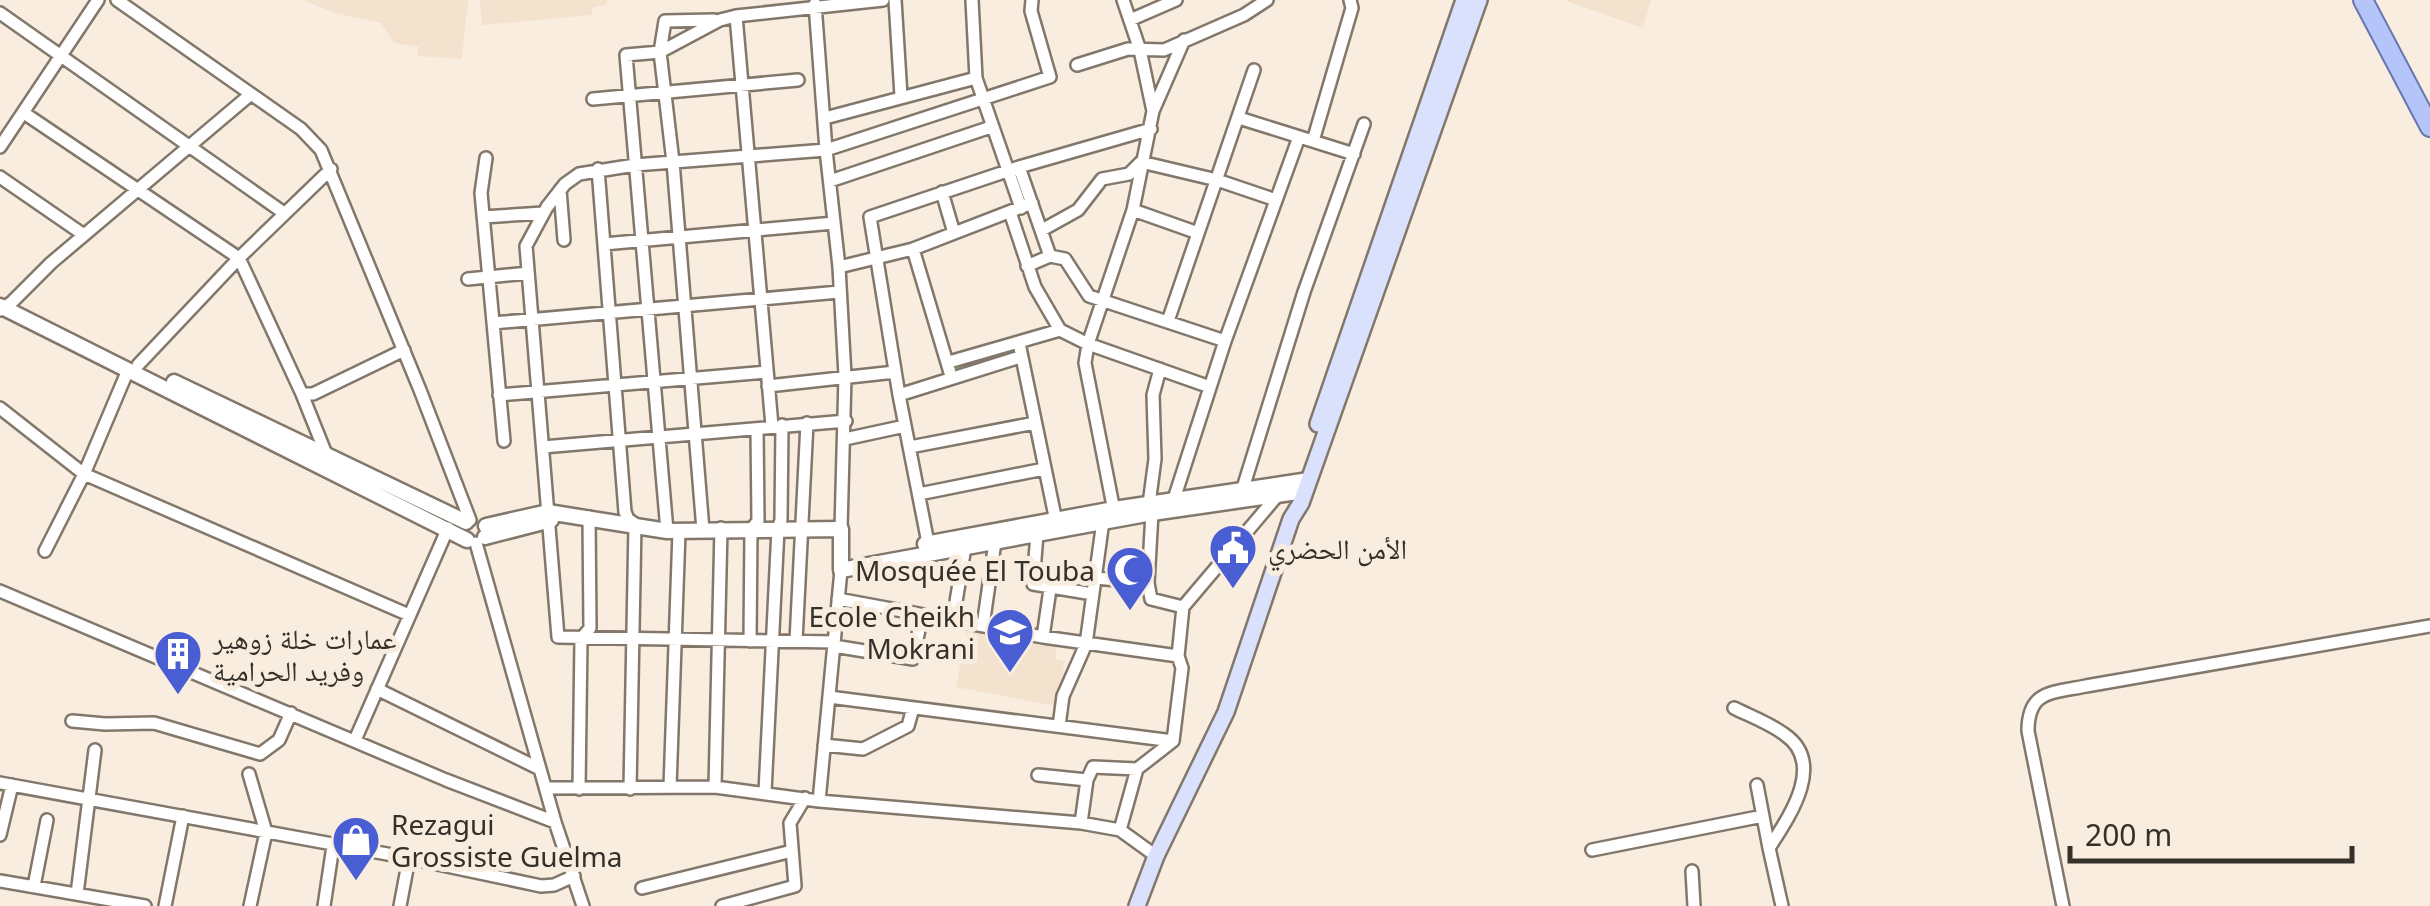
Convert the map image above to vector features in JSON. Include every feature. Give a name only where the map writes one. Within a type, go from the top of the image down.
[{"type":"main road","points":[[1302,486],[1464,0]]},
{"type":"main road","points":[[1137,906],[1156,856],[1226,712],[1290,519],[1479,0]]},
{"type":"main road","points":[[2363,0],[2430,128]]},
{"type":"street","points":[[0,147],[98,0]]},
{"type":"street","points":[[117,0],[314,141],[330,168],[404,350],[468,521]]},
{"type":"street","points":[[703,530],[686,306],[660,52],[665,21],[720,20],[815,4],[883,0]]},
{"type":"street","points":[[895,0],[901,96]]},
{"type":"street","points":[[972,0],[976,78],[981,99],[1013,169],[1027,266],[1060,330],[1088,344],[1210,387]]},
{"type":"street","points":[[922,615],[913,660],[834,644],[796,641],[558,638],[553,516],[526,246],[543,213],[560,190],[579,174],[635,165],[826,150],[1050,77],[1032,0]]},
{"type":"street","points":[[1123,0],[1140,50],[1153,111]]},
{"type":"street","points":[[1130,20],[1176,0]]},
{"type":"street","points":[[1077,65],[1128,49],[1164,50],[1244,15],[1267,0]]},
{"type":"street","points":[[1313,141],[1352,8],[1350,0]]},
{"type":"street","points":[[815,4],[846,376],[842,566],[819,800]]},
{"type":"street","points":[[0,13],[284,213]]},
{"type":"street","points":[[736,16],[768,386],[777,426],[782,520],[778,530],[771,641],[765,792]]},
{"type":"street","points":[[670,787],[675,640],[673,531],[653,380],[626,54],[660,52],[720,20]]},
{"type":"street","points":[[1058,726],[1063,696],[1086,644],[1111,517],[1085,363],[1088,344],[1133,210],[1153,111],[1184,40]]},
{"type":"street","points":[[1168,321],[1254,70]]},
{"type":"street","points":[[825,118],[976,78]]},
{"type":"street","points":[[593,99],[798,80]]},
{"type":"street","points":[[251,94],[3,304],[448,528],[478,536],[553,516],[589,517],[673,531],[841,529]]},
{"type":"street","points":[[24,113],[238,258],[326,454]]},
{"type":"street","points":[[1240,118],[1354,154]]},
{"type":"street","points":[[1243,488],[1304,292],[1364,124]]},
{"type":"street","points":[[830,180],[991,127]]},
{"type":"street","points":[[929,548],[870,217],[1013,169],[1151,129]]},
{"type":"street","points":[[1174,500],[1225,340],[1300,137]]},
{"type":"street","points":[[486,158],[481,194],[504,441]]},
{"type":"street","points":[[1141,162],[1217,180],[1276,200]]},
{"type":"street","points":[[1042,230],[1078,210],[1102,179],[1129,174],[1141,162]]},
{"type":"street","points":[[45,550],[133,368],[330,168]]},
{"type":"street","points":[[598,169],[625,512],[635,524]]},
{"type":"street","points":[[0,177],[84,235]]},
{"type":"street","points":[[560,190],[564,240]]},
{"type":"street","points":[[942,192],[954,233]]},
{"type":"street","points":[[1021,208],[1042,230],[1050,256]]},
{"type":"street","points":[[839,267],[913,249],[1021,208]]},
{"type":"street","points":[[1133,210],[1198,233]]},
{"type":"street","points":[[483,216],[543,213]]},
{"type":"street","points":[[604,244],[834,223]]},
{"type":"street","points":[[913,249],[951,376]]},
{"type":"street","points":[[1027,266],[1050,256],[1064,259],[1084,292],[1225,340]]},
{"type":"street","points":[[468,280],[528,273]]},
{"type":"street","points":[[493,323],[840,292]]},
{"type":"street","points":[[949,362],[1060,330]]},
{"type":"street","points":[[1019,342],[1056,525]]},
{"type":"street","points":[[302,394],[314,394],[404,350]]},
{"type":"street","points":[[899,395],[1020,356]]},
{"type":"street","points":[[133,368],[468,521],[479,519],[478,536],[540,769],[583,906]]},
{"type":"street","points":[[1160,370],[1153,395],[1155,459],[1148,583],[1152,599],[1184,607]]},
{"type":"street","points":[[500,395],[767,372]]},
{"type":"street","points":[[768,386],[895,372]]},
{"type":"street","points":[[0,408],[84,474],[408,615]]},
{"type":"street","points":[[544,447],[846,421]]},
{"type":"street","points":[[796,641],[807,423]]},
{"type":"street","points":[[910,447],[1034,423]]},
{"type":"street","points":[[844,439],[905,426]]},
{"type":"street","points":[[750,640],[751,530],[758,521],[757,428]]},
{"type":"street","points":[[919,494],[1044,469]]},
{"type":"street","points":[[842,566],[1111,517],[1174,500],[1243,488],[1302,486]]},
{"type":"street","points":[[1150,508],[1277,496],[1302,486]]},
{"type":"street","points":[[1120,830],[1138,770],[1173,742],[1184,607],[1277,496]]},
{"type":"street","points":[[578,789],[582,640],[590,628],[589,517]]},
{"type":"street","points":[[630,789],[635,524]]},
{"type":"street","points":[[929,548],[995,542],[1037,534],[1056,525]]},
{"type":"street","points":[[355,740],[448,528]]},
{"type":"street","points":[[714,787],[722,528]]},
{"type":"street","points":[[1037,534],[1033,584],[1093,594]]},
{"type":"street","points":[[983,626],[995,542]]},
{"type":"street","points":[[953,620],[965,547]]},
{"type":"street","points":[[1096,578],[1148,583]]},
{"type":"street","points":[[1043,637],[1050,588]]},
{"type":"street","points":[[0,591],[555,822]]},
{"type":"street","points":[[838,599],[1043,637],[1178,656]]},
{"type":"street","points":[[2063,906],[2028,731],[2028,710],[2033,703],[2046,694],[2086,686],[2430,626]]},
{"type":"street","points":[[377,689],[540,769]]},
{"type":"street","points":[[829,697],[1173,742]]},
{"type":"street","points":[[824,745],[863,749],[908,726],[913,708]]},
{"type":"street","points":[[1734,708],[1786,735],[1804,764],[1801,791],[1769,848]]},
{"type":"street","points":[[72,720],[154,724],[260,754],[279,740],[292,713]]},
{"type":"street","points":[[77,894],[94,750]]},
{"type":"street","points":[[1081,823],[1086,780],[1093,767],[1138,770]]},
{"type":"street","points":[[249,774],[266,832],[250,906]]},
{"type":"street","points":[[1038,775],[1086,780]]},
{"type":"street","points":[[0,835],[6,784],[541,886],[554,886],[574,876]]},
{"type":"street","points":[[1757,786],[1782,906]]},
{"type":"street","points":[[546,788],[714,787],[1081,823],[1120,830],[1156,856]]},
{"type":"street","points":[[722,906],[795,886],[790,822],[805,798]]},
{"type":"street","points":[[166,906],[183,816]]},
{"type":"street","points":[[1592,850],[1763,816]]},
{"type":"street","points":[[34,886],[46,820]]},
{"type":"street","points":[[324,906],[333,846]]},
{"type":"street","points":[[642,888],[792,851]]},
{"type":"street","points":[[400,906],[409,858]]},
{"type":"street","points":[[1692,872],[1694,906]]},
{"type":"street","points":[[0,881],[145,906]]},
{"type":"shaded area","points":[[302,0],[468,0],[462,59],[417,56],[419,47],[394,43],[381,23]]},
{"type":"shaded area","points":[[480,0],[607,0],[607,4],[592,8],[592,15],[482,25]]},
{"type":"shaded area","points":[[1564,0],[1651,0],[1643,28]]},
{"type":"shaded area","name":"Ecole Cheikh Mokrani","points":[[967,629],[1057,644],[1055,659],[1065,661],[1056,706],[956,687]]},
{"type":"place","name":"الأمن الحضري","points":[[1233,590]]},
{"type":"place","name":"Mosquée El Touba","points":[[1130,612]]},
{"type":"place","name":"Ecole Cheikh Mokrani","points":[[1010,674]]},
{"type":"place","name":"عمارات خلة زوهير وفريد الحرامية","points":[[178,696]]},
{"type":"place","name":"Rezagui Grossiste Guelma","points":[[356,882]]}]
